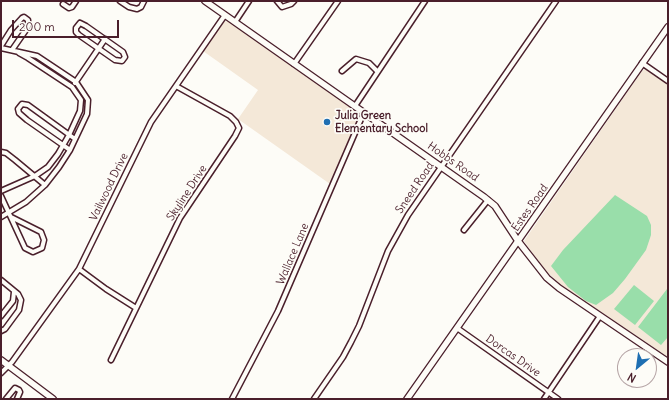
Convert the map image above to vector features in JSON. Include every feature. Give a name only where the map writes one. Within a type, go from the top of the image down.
[{"type":"street","points":[[63,4],[69,8],[72,7],[76,1]]},
{"type":"street","points":[[120,1],[137,10],[141,7],[144,1]]},
{"type":"street","name":"Hobbs Road","points":[[205,1],[441,165],[488,200],[494,206],[518,241],[548,278],[559,288],[668,362]]},
{"type":"street","points":[[235,22],[250,1]]},
{"type":"street","points":[[277,1],[282,7],[291,4],[294,1]]},
{"type":"street","points":[[294,64],[338,1]]},
{"type":"street","points":[[355,106],[425,1]]},
{"type":"street","name":"Sneed Road","points":[[314,399],[343,357],[354,336],[394,240],[408,215],[441,165],[556,1]]},
{"type":"street","name":"Vailwood Drive","points":[[1,373],[12,362],[79,269],[151,122],[225,15]]},
{"type":"street","points":[[1,53],[2,48],[14,27],[24,17],[28,20],[28,27],[12,50]]},
{"type":"street","points":[[80,23],[123,52],[125,56],[122,61],[118,61],[98,49],[76,32],[76,28],[80,23]]},
{"type":"street","name":"Estes Road","points":[[407,399],[668,27]]},
{"type":"street","points":[[72,87],[105,39]]},
{"type":"street","points":[[1,217],[10,215],[45,185],[70,150],[87,114],[88,100],[76,82],[37,56],[2,48]]},
{"type":"street","points":[[1,191],[35,176],[48,167],[69,135],[80,111],[81,100],[72,87],[28,58],[12,50]]},
{"type":"street","points":[[342,71],[356,59],[368,63],[377,71]]},
{"type":"street","points":[[642,63],[668,81]]},
{"type":"street","name":"Skyline Drive","points":[[111,360],[180,218],[235,136],[238,128],[236,122],[230,116],[176,86]]},
{"type":"street","points":[[70,150],[23,117],[19,113],[18,109],[22,104],[28,105],[75,139]]},
{"type":"street","name":"Wallace Lane","points":[[232,399],[278,311],[364,112]]},
{"type":"street","points":[[1,152],[6,153],[45,185]]},
{"type":"street","points":[[1,196],[25,248],[33,252],[42,248],[44,240],[41,232],[10,215]]},
{"type":"street","points":[[464,230],[488,200]]},
{"type":"street","points":[[79,269],[106,289],[136,308]]},
{"type":"street","points":[[1,280],[14,292],[21,296],[19,310],[5,329],[1,331]]},
{"type":"street","points":[[1,316],[13,301],[14,292]]},
{"type":"street","points":[[13,301],[21,304]]},
{"type":"street","points":[[544,399],[600,316]]},
{"type":"street","name":"Dorcas Drive","points":[[457,328],[558,399]]},
{"type":"street","points":[[1,360],[52,399]]},
{"type":"street","points":[[6,399],[14,388],[20,392],[17,399]]},
{"type":"shaded area","points":[[225,21],[229,22],[360,113],[330,184],[238,119],[258,90],[203,51]]},
{"type":"shaded area","points":[[645,69],[651,72],[668,84],[668,357],[657,350],[657,348],[655,348],[562,286],[544,269],[524,241],[642,71]]},
{"type":"green space","points":[[615,195],[647,216],[651,225],[651,235],[646,250],[625,279],[613,293],[596,305],[586,301],[568,287],[551,266],[563,250]]},
{"type":"green space","points":[[634,285],[654,301],[635,325],[614,309]]},
{"type":"green space","points":[[667,289],[668,337],[661,345],[638,327]]},
{"type":"place","name":"Julia Green Elementary School","points":[[327,122]]}]
